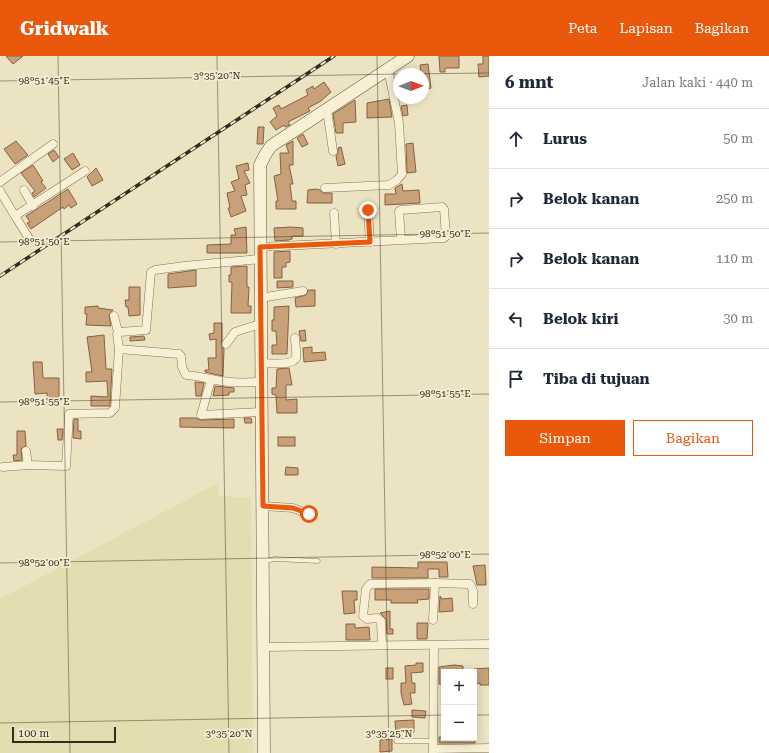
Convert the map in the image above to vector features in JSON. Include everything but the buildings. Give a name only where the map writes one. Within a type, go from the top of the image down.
[{"type":"main road","points":[[264,753],[264,561],[260,324],[260,165],[271,146],[408,56]]},
{"type":"street","points":[[325,188],[389,185],[397,180],[402,174],[399,123],[388,69]]},
{"type":"street","points":[[327,110],[333,151]]},
{"type":"street","points":[[0,182],[53,144]]},
{"type":"street","points":[[15,216],[33,206],[85,171]]},
{"type":"street","points":[[24,190],[33,206]]},
{"type":"street","points":[[0,191],[28,237]]},
{"type":"street","points":[[118,332],[146,330],[150,277],[151,272],[155,270],[260,253],[336,244],[444,238],[446,236],[444,209],[442,207],[399,211],[401,240]]},
{"type":"street","points":[[368,210],[370,242]]},
{"type":"street","points":[[334,214],[336,244]]},
{"type":"street","points":[[260,298],[303,291]]},
{"type":"street","points":[[3,467],[28,464],[66,466],[69,414],[110,413],[113,411],[115,408],[119,349],[118,332],[114,316]]},
{"type":"street","points":[[226,344],[235,332],[242,328],[260,324]]},
{"type":"street","points":[[261,363],[287,363],[294,360],[296,357],[295,338]]},
{"type":"street","points":[[119,349],[179,354],[181,356],[182,367],[186,375],[201,376],[211,380],[230,382],[261,382]]},
{"type":"street","points":[[211,380],[201,415],[262,412]]},
{"type":"street","points":[[26,451],[28,464]]},
{"type":"street","points":[[263,506],[293,508],[309,514]]},
{"type":"street","points":[[382,645],[381,621],[377,618],[366,619],[363,616],[368,586],[374,583],[470,584],[473,590],[473,604]]},
{"type":"street","points":[[433,620],[435,583]]},
{"type":"street","points":[[264,647],[489,644]]},
{"type":"street","points":[[434,645],[433,748],[489,748]]},
{"type":"lane","points":[[264,561],[275,559],[318,561]]},
{"type":"lane","points":[[396,741],[433,748]]},
{"type":"shaded area","points":[[218,483],[218,496],[251,498],[253,753],[0,753],[0,599]]},
{"type":"railway","points":[[0,276],[334,56]]},
{"type":"route","points":[[309,514],[293,508],[263,506],[260,247],[370,242],[368,210]]}]
